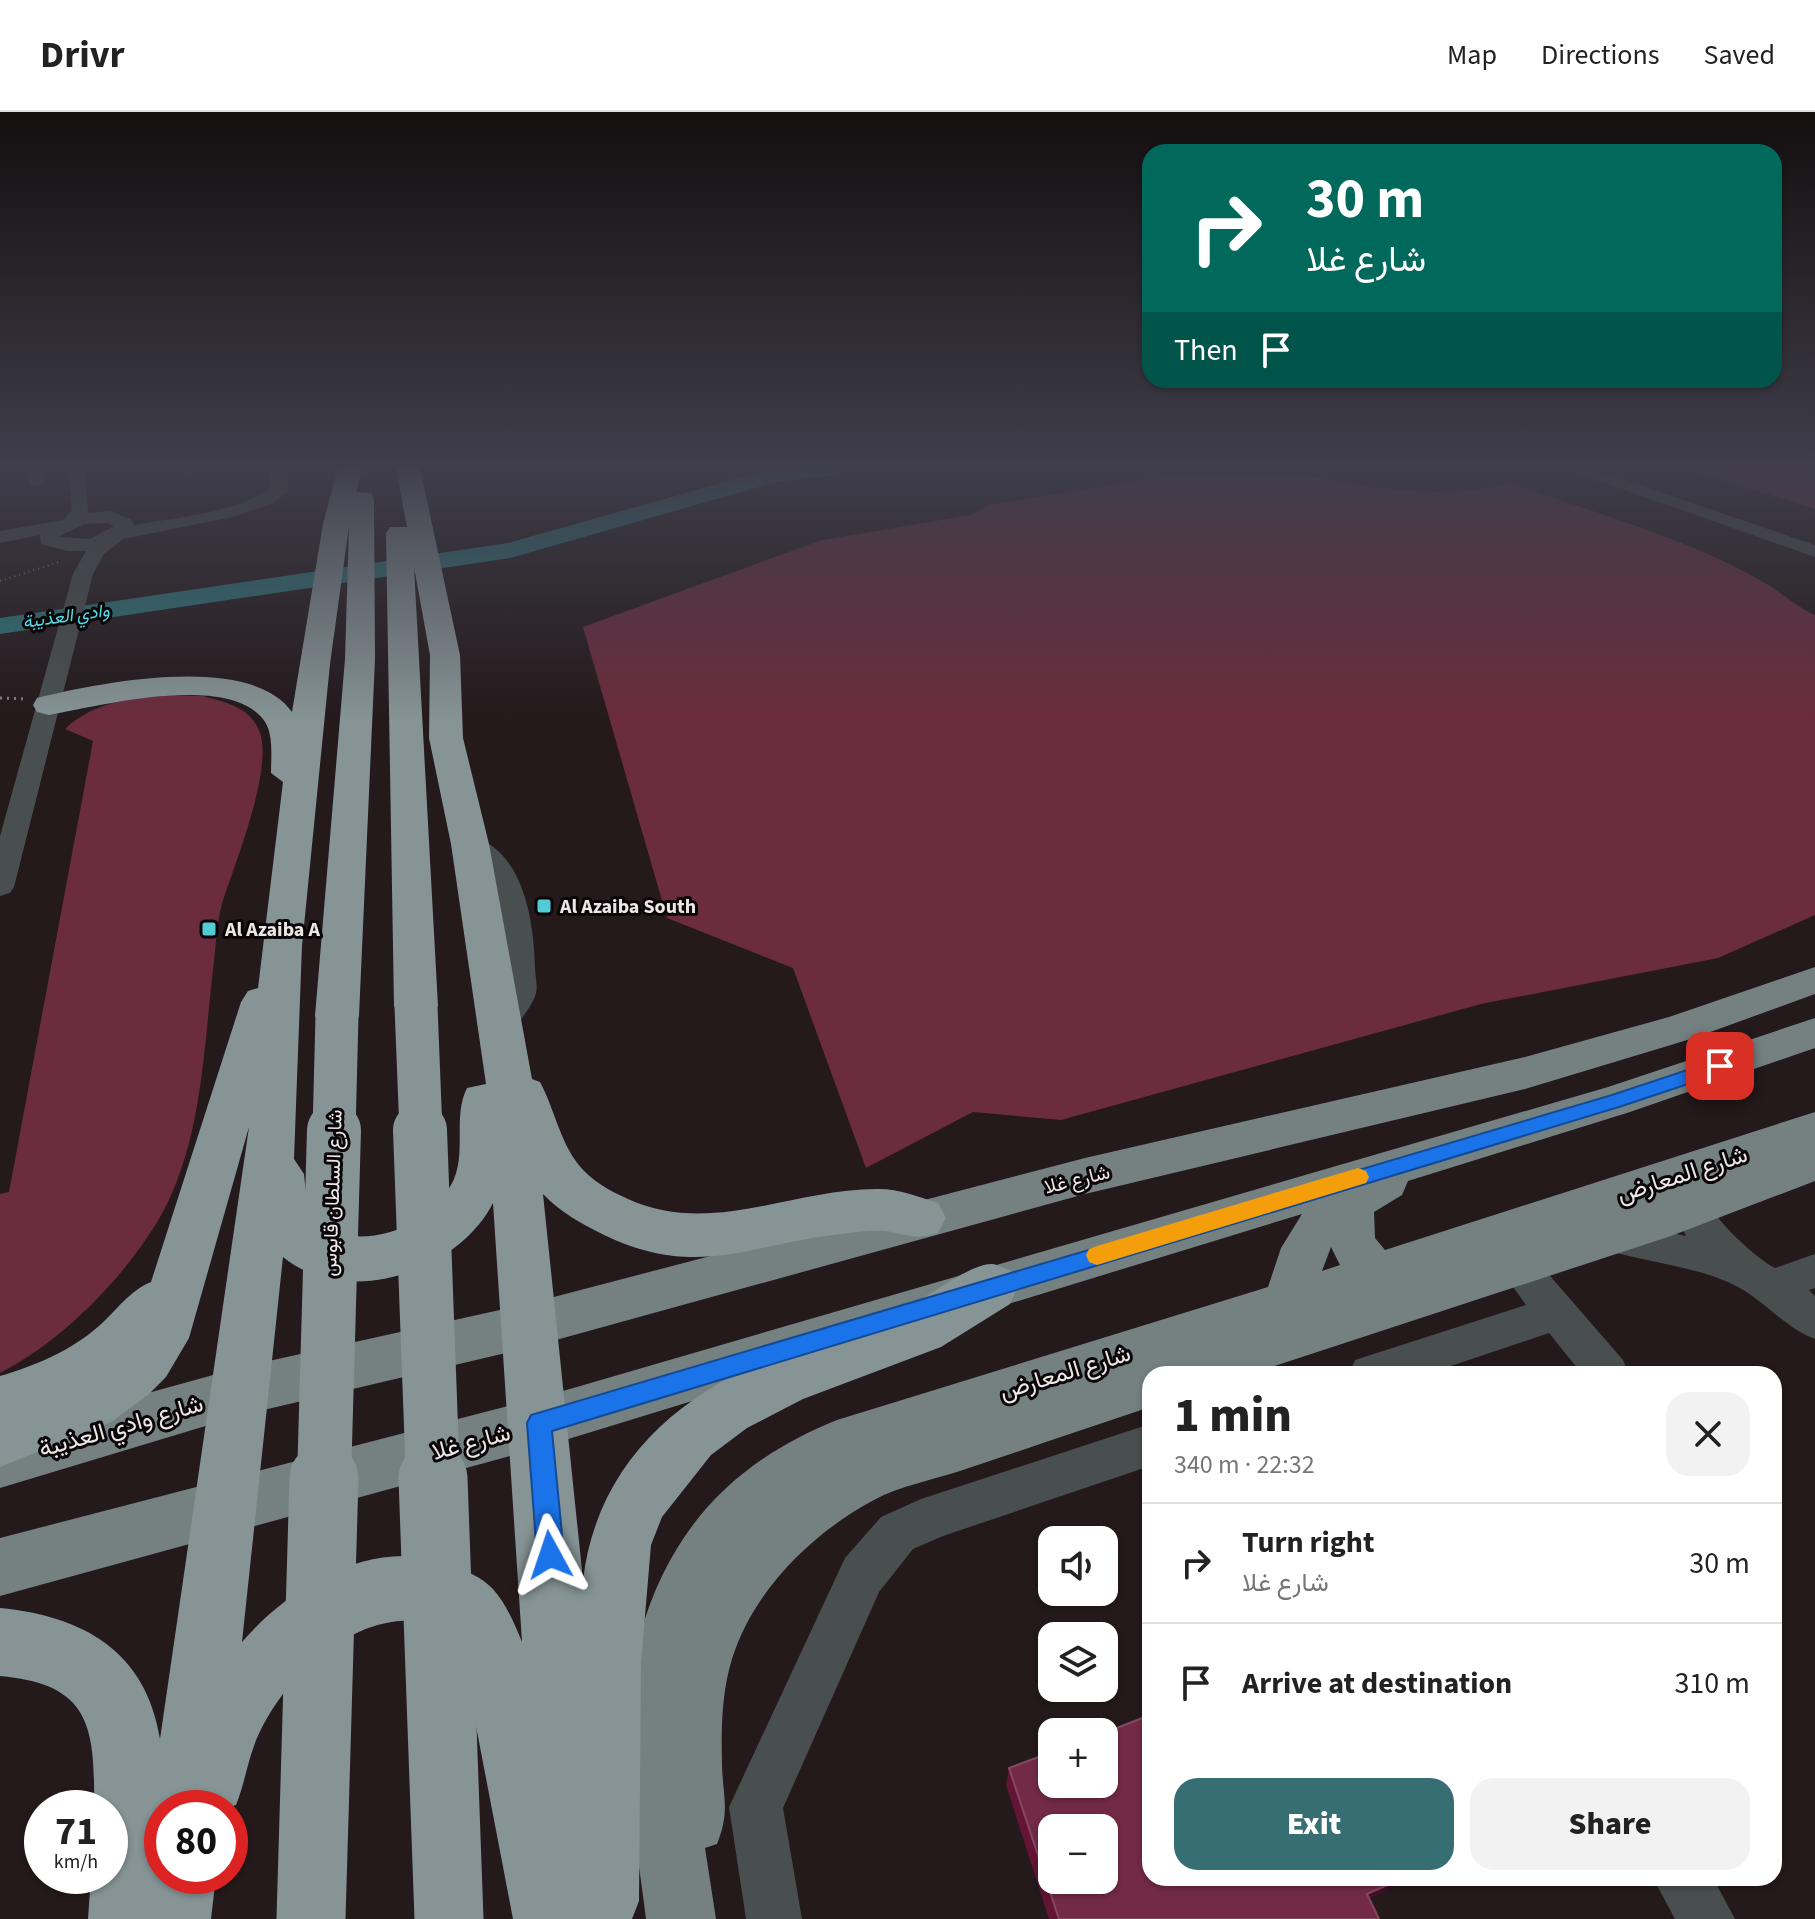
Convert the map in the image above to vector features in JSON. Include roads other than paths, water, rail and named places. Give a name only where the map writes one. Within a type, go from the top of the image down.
[{"type":"highway","points":[[189,1790],[274,1120],[281,946],[314,664],[342,552]]},
{"type":"highway","name":"شارع السلطان قابوس","points":[[311,1919],[337,1016],[360,659],[351,552]]},
{"type":"highway","points":[[408,552],[406,657],[416,1006],[449,1919]]},
{"type":"highway","points":[[418,552],[445,655],[446,738],[470,844],[504,1042],[527,1326],[539,1423],[579,1919]]},
{"type":"highway","points":[[52,695],[115,695],[170,688],[224,688],[251,695],[267,704],[279,716],[286,734],[294,832]]},
{"type":"highway","points":[[41,737],[58,720],[79,707],[115,695]]},
{"type":"highway","points":[[0,1438],[92,1403],[133,1376],[161,1338],[281,946]]},
{"type":"highway","points":[[274,1120],[283,1218],[295,1236],[310,1248],[332,1257],[355,1261],[388,1255],[443,1227],[463,1210],[484,1160],[486,1118],[480,1067],[480,987],[487,946]]},
{"type":"highway","points":[[504,1042],[548,1159],[562,1181],[624,1223],[660,1235],[702,1239],[747,1234],[846,1211],[882,1210],[920,1218]]},
{"type":"highway","points":[[0,1403],[58,1387],[122,1345],[158,1301],[193,1233]]},
{"type":"highway","points":[[600,1919],[608,1648],[619,1545],[640,1496],[690,1435],[726,1409],[783,1380],[921,1329],[991,1287]]},
{"type":"highway","points":[[206,1790],[225,1729],[252,1683],[294,1633],[332,1608],[363,1594],[394,1586],[442,1591],[460,1602],[483,1631],[502,1682],[552,1919]]},
{"type":"highway","points":[[16,1652],[73,1659],[106,1687],[124,1730],[131,1783],[167,1898]]},
{"type":"main road","name":"شارع غلا","points":[[242,1391],[527,1326],[920,1218],[1525,1073],[1680,1028],[1815,980]]},
{"type":"main road","name":"شارع غلا","points":[[226,1507],[539,1423],[1615,1101],[1815,1033]]},
{"type":"main road","name":"شارع المعارض","points":[[1202,1366],[1518,1267],[1604,1219],[1748,1153],[1814,1155]]},
{"type":"main road","name":"شارع المعارض","points":[[681,1919],[658,1749],[658,1680],[677,1609],[704,1556],[745,1505],[792,1469],[837,1446],[942,1410],[1289,1303],[1375,1272],[1604,1219],[1691,1209],[1814,1155]]},
{"type":"main road","points":[[1158,1366],[1263,1330],[1280,1318],[1289,1303],[1309,1239],[1325,1222],[1428,1156]]},
{"type":"main road","points":[[1354,1203],[1349,1216],[1349,1241],[1358,1256],[1375,1272],[1422,1272],[1471,1260],[1518,1267]]},
{"type":"main road","points":[[917,1458],[940,1441],[1142,1372]]},
{"type":"main road","name":"شارع المعارض","points":[[707,1919],[689,1788],[688,1730],[696,1666],[719,1608],[757,1552],[816,1502],[860,1477],[1142,1386]]},
{"type":"main road","name":"شارع وادي العذيبة","points":[[0,1461],[242,1391]]},
{"type":"main road","points":[[0,1567],[226,1507]]},
{"type":"street","points":[[49,552],[70,555],[87,552]]},
{"type":"street","points":[[67,552],[70,555]]},
{"type":"street","points":[[70,555],[76,552]]},
{"type":"street","points":[[1791,552],[1815,562]]},
{"type":"street","points":[[0,887],[52,695],[70,555]]},
{"type":"street","points":[[470,844],[492,862],[510,893],[519,930],[520,993],[504,1042]]},
{"type":"street","points":[[1748,1153],[1734,1168],[1691,1187],[1686,1198],[1698,1223],[1763,1281]]},
{"type":"street","points":[[1604,1219],[1713,1256],[1763,1281],[1797,1303],[1815,1321]]},
{"type":"street","points":[[1518,1267],[1601,1366]]},
{"type":"street","points":[[1763,1281],[1815,1271]]},
{"type":"street","points":[[1395,1366],[1557,1313]]},
{"type":"street","points":[[774,1919],[756,1807],[862,1575],[897,1533],[937,1515],[1142,1448]]},
{"type":"street","points":[[1686,1886],[1707,1919]]},
{"type":"waterway","name":"وادي العذيبة","points":[[0,626],[494,552]]},
{"type":"place","name":"Al Azaiba South","points":[[544,906]]},
{"type":"place","name":"Al Azaiba A","points":[[209,929]]}]
